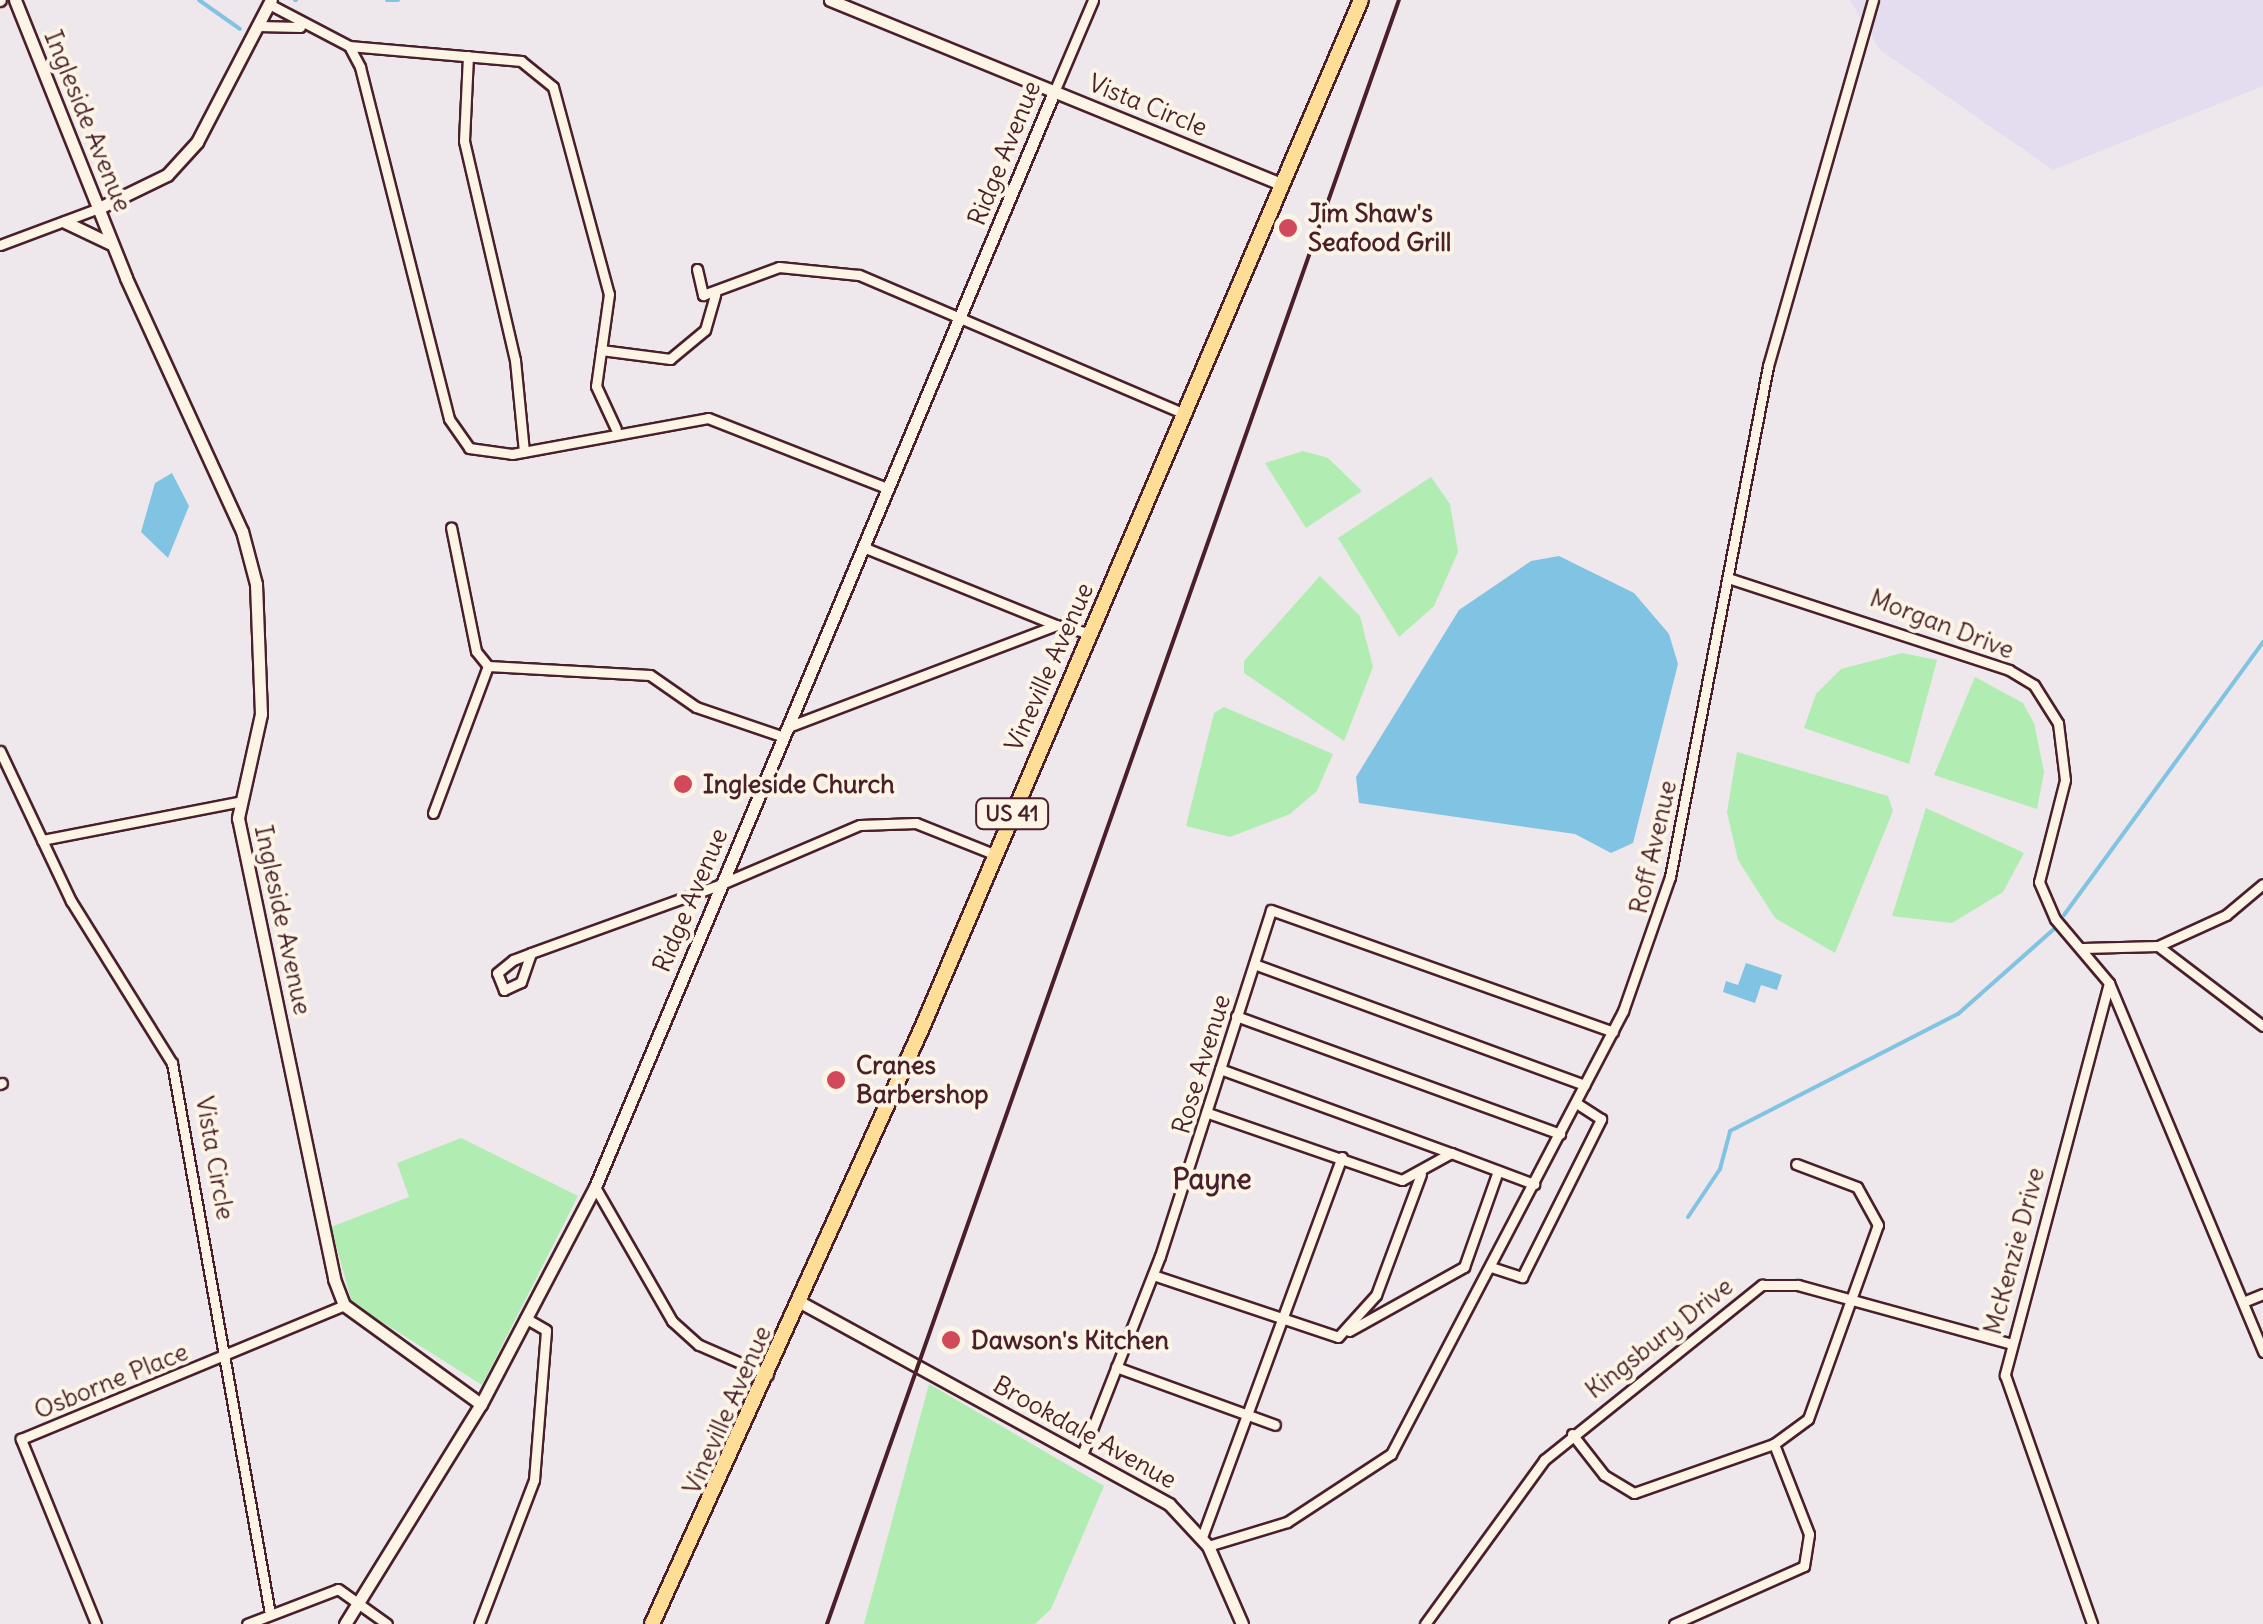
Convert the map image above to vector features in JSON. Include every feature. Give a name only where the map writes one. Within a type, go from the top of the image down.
[{"type":"main road","name":"Vineville Avenue","points":[[652,1624],[768,1375],[996,855],[1361,0]]},
{"type":"street","name":"Ingleside Avenue","points":[[15,0],[112,247],[242,531],[256,584],[261,714],[237,802],[344,1305]]},
{"type":"street","name":"Vista Circle","points":[[830,0],[1282,184]]},
{"type":"street","name":"Ridge Avenue","points":[[345,1624],[482,1404],[595,1186],[1093,0]]},
{"type":"street","name":"Roff Avenue","points":[[1205,1542],[1287,1522],[1391,1454],[1613,1032],[1670,877],[1768,366],[1873,0]]},
{"type":"street","points":[[0,245],[99,208],[182,160],[270,2],[300,27],[348,46],[521,61],[552,87],[609,294],[596,386],[616,429]]},
{"type":"street","points":[[258,26],[300,27]]},
{"type":"street","points":[[348,46],[371,91],[458,438],[486,454],[524,452],[616,429],[708,418],[888,488]]},
{"type":"street","points":[[468,56],[464,141],[515,360],[524,452]]},
{"type":"street","points":[[65,222],[112,247]]},
{"type":"street","points":[[696,269],[703,296],[779,267],[820,264],[961,316],[1183,414]]},
{"type":"street","points":[[601,350],[670,359],[705,330],[715,294]]},
{"type":"street","points":[[451,527],[476,651],[488,666],[650,675],[696,707],[786,732],[1056,625]]},
{"type":"street","points":[[863,548],[1056,625],[1089,633]]},
{"type":"street","name":"Morgan Drive","points":[[1728,578],[1868,616],[2034,685],[2058,723],[2066,762],[2039,882],[2055,919],[2083,948]]},
{"type":"street","points":[[433,814],[488,666]]},
{"type":"street","name":"Vista Circle","points":[[0,751],[42,840],[172,1063],[227,1355],[270,1614]]},
{"type":"street","points":[[42,840],[237,802]]},
{"type":"street","points":[[530,952],[521,982],[504,990],[497,973],[530,952],[720,885],[860,824],[892,821],[996,855]]},
{"type":"street","points":[[2083,948],[2158,946],[2226,915],[2263,884]]},
{"type":"street","name":"Rose Avenue","points":[[1082,1455],[1153,1275],[1271,910],[1613,1032]]},
{"type":"street","points":[[2158,946],[2263,1026]]},
{"type":"street","points":[[2083,948],[2108,982],[2263,1352]]},
{"type":"street","points":[[1254,964],[1586,1085]]},
{"type":"street","name":"McKenzie Drive","points":[[2092,1624],[2008,1395],[2008,1343],[2108,982]]},
{"type":"street","points":[[1236,1016],[1560,1134]]},
{"type":"street","points":[[1220,1069],[1534,1184]]},
{"type":"street","points":[[1491,1267],[1522,1278],[1601,1119],[1576,1104]]},
{"type":"street","points":[[1208,1114],[1402,1180],[1421,1174],[1451,1153]]},
{"type":"street","points":[[1205,1542],[1342,1157]]},
{"type":"street","points":[[1572,1434],[1604,1475],[1634,1492],[1774,1444],[1818,1405],[1876,1238],[1872,1204],[1850,1182],[1796,1164]]},
{"type":"street","points":[[1153,1275],[1338,1337],[1464,1267],[1498,1171]]},
{"type":"street","points":[[1338,1337],[1376,1294],[1421,1174]]},
{"type":"street","points":[[595,1186],[672,1320],[699,1346],[768,1375]]},
{"type":"street","name":"Kingsbury Drive","points":[[1425,1624],[1527,1479],[1572,1434],[1751,1290],[1784,1283],[2008,1343]]},
{"type":"street","points":[[2243,1302],[2263,1294]]},
{"type":"street","name":"Brookdale Avenue","points":[[800,1302],[1169,1504],[1205,1542],[1242,1624]]},
{"type":"street","points":[[344,1305],[482,1404]]},
{"type":"street","name":"Osborne Place","points":[[96,1624],[21,1439],[344,1305]]},
{"type":"street","points":[[479,1624],[534,1480],[546,1330],[525,1318]]},
{"type":"street","points":[[1116,1366],[1276,1425]]},
{"type":"street","points":[[1674,1624],[1804,1566],[1809,1534],[1774,1444]]},
{"type":"street","points":[[247,1624],[338,1589],[386,1624]]},
{"type":"shaded area","points":[[1850,0],[2263,0],[2263,86],[2053,170],[1880,50]]},
{"type":"green space","points":[[1303,451],[1328,458],[1362,491],[1306,528],[1265,463]]},
{"type":"green space","points":[[1431,477],[1450,504],[1458,552],[1434,606],[1399,637],[1338,538]]},
{"type":"green space","points":[[1320,576],[1360,616],[1373,667],[1344,741],[1244,673],[1244,661]]},
{"type":"green space","points":[[1902,653],[1937,660],[1909,764],[1804,728],[1816,694],[1841,669]]},
{"type":"green space","points":[[1975,677],[2023,703],[2034,723],[2044,772],[2037,809],[1934,775]]},
{"type":"green space","points":[[1224,707],[1333,754],[1317,791],[1290,814],[1230,837],[1186,826],[1214,713]]},
{"type":"green space","points":[[1737,752],[1888,796],[1893,811],[1835,953],[1775,918],[1738,860],[1727,812]]},
{"type":"green space","points":[[1926,808],[2024,853],[2003,892],[1952,923],[1892,916]]},
{"type":"green space","points":[[461,1138],[578,1196],[482,1385],[352,1303],[331,1227],[409,1197],[397,1163]]},
{"type":"green space","points":[[929,1384],[1104,1486],[1051,1609],[1035,1624],[864,1624]]},
{"type":"water","points":[[172,473],[189,506],[168,558],[141,532],[155,483]]},
{"type":"water","points":[[1559,556],[1634,593],[1669,634],[1678,664],[1633,843],[1611,853],[1575,834],[1359,803],[1356,777],[1459,610],[1531,561]]},
{"type":"water","points":[[1746,963],[1782,975],[1777,990],[1761,985],[1755,1003],[1723,992],[1726,981],[1738,985]]},
{"type":"waterway","points":[[199,0],[240,29]]},
{"type":"waterway","points":[[387,0],[398,0]]},
{"type":"waterway","points":[[2064,915],[2263,642]]},
{"type":"waterway","points":[[1688,1217],[1720,1169],[1730,1131],[1958,1014],[2053,930]]},
{"type":"railway","points":[[827,1624],[1399,0]]},
{"type":"place","name":"Jim Shaw's Seafood Grill","points":[[1288,228]]},
{"type":"place","name":"Ingleside Church","points":[[683,784]]},
{"type":"place","name":"Cranes Barbershop","points":[[836,1080]]},
{"type":"place","name":"Dawson's Kitchen","points":[[951,1340]]},
{"type":"district","name":"Payne","points":[[1212,1179]]}]
